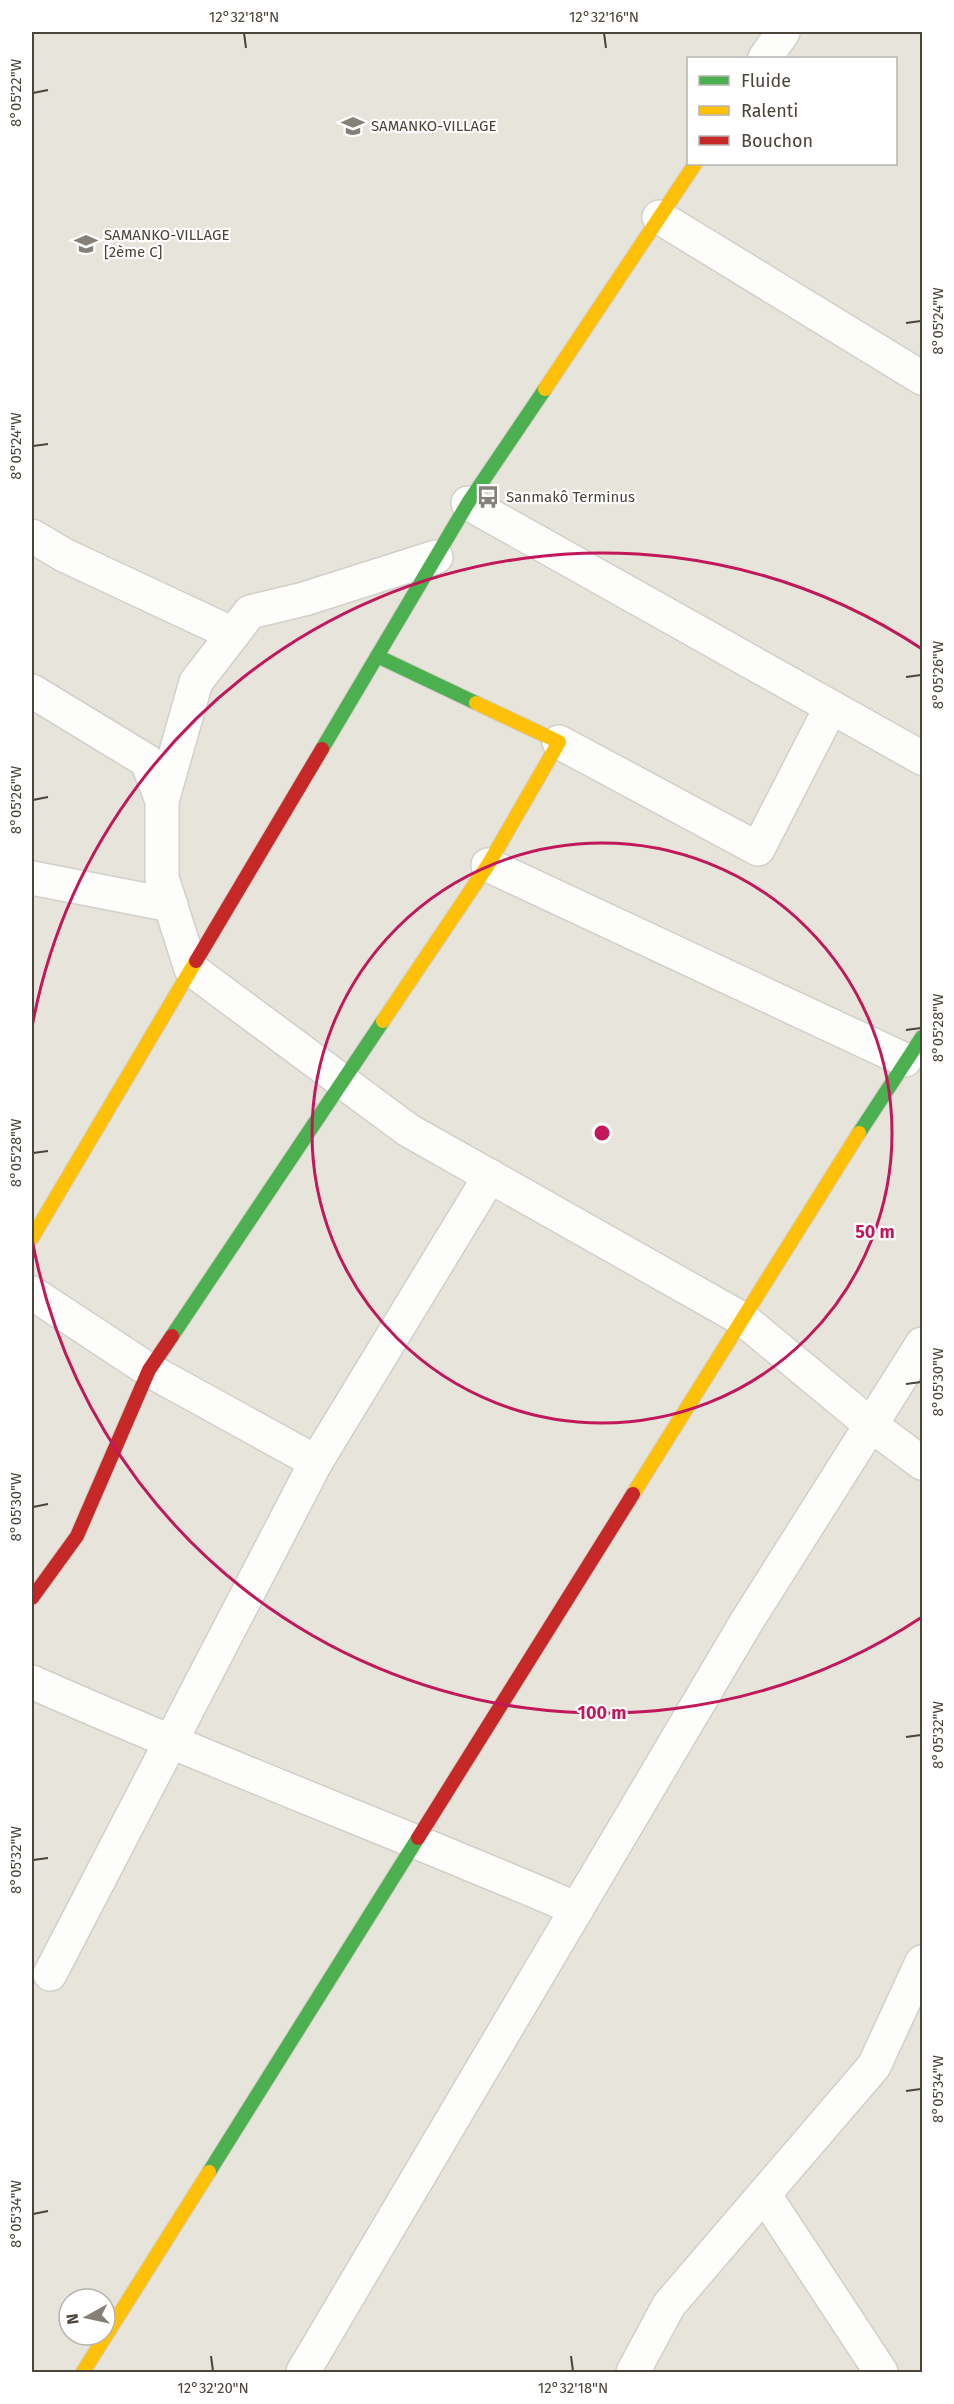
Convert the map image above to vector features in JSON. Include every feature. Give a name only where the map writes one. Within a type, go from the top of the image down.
[{"type":"street","points":[[766,57],[783,32]]},
{"type":"street","points":[[32,1238],[468,503],[694,165]]},
{"type":"street","points":[[659,217],[922,378]]},
{"type":"street","points":[[468,503],[922,758]]},
{"type":"street","points":[[32,536],[64,555],[233,634]]},
{"type":"street","points":[[436,557],[304,599],[250,612],[196,682],[162,801],[162,878],[191,969],[408,1130],[744,1320],[871,1425],[922,1463]]},
{"type":"street","points":[[377,656],[559,742],[758,849],[831,707]]},
{"type":"street","points":[[32,691],[147,761],[162,801]]},
{"type":"street","points":[[32,1598],[77,1536],[149,1370],[488,865],[559,742]]},
{"type":"street","points":[[83,2373],[914,1049],[488,865]]},
{"type":"street","points":[[32,878],[171,905]]},
{"type":"street","points":[[50,1974],[316,1462],[490,1176]]},
{"type":"street","points":[[32,1293],[149,1370],[316,1462]]},
{"type":"street","points":[[303,2373],[747,1622],[922,1344]]},
{"type":"street","points":[[32,1682],[170,1744],[417,1840],[577,1909]]},
{"type":"street","points":[[633,2373],[669,2305],[874,2066],[922,1962]]},
{"type":"street","points":[[764,2194],[881,2373]]},
{"type":"shaded area","points":[[32,32],[922,32],[922,2372],[32,2372]]},
{"type":"traffic: fast","points":[[322,749],[468,503],[545,389]]},
{"type":"traffic: fast","points":[[377,656],[476,703]]},
{"type":"traffic: fast","points":[[172,1336],[383,1021]]},
{"type":"traffic: fast","points":[[859,1133],[922,1037]]},
{"type":"traffic: fast","points":[[209,2172],[418,1838]]},
{"type":"traffic: slow","points":[[545,389],[694,165]]},
{"type":"traffic: slow","points":[[383,1021],[488,865],[559,742],[476,703]]},
{"type":"traffic: slow","points":[[32,1238],[196,961]]},
{"type":"traffic: slow","points":[[633,1494],[859,1133]]},
{"type":"traffic: slow","points":[[83,2372],[209,2172]]},
{"type":"traffic: jam","points":[[196,961],[322,749]]},
{"type":"traffic: jam","points":[[32,1598],[77,1536],[149,1370],[172,1336]]},
{"type":"traffic: jam","points":[[418,1838],[633,1494]]},
{"type":"place","name":"SAMANKO-VILLAGE","points":[[353,126]]},
{"type":"place","name":"SAMANKO-VILLAGE [2ème C]","points":[[86,244]]},
{"type":"place","name":"Sanmakô Terminus","points":[[488,497]]}]
